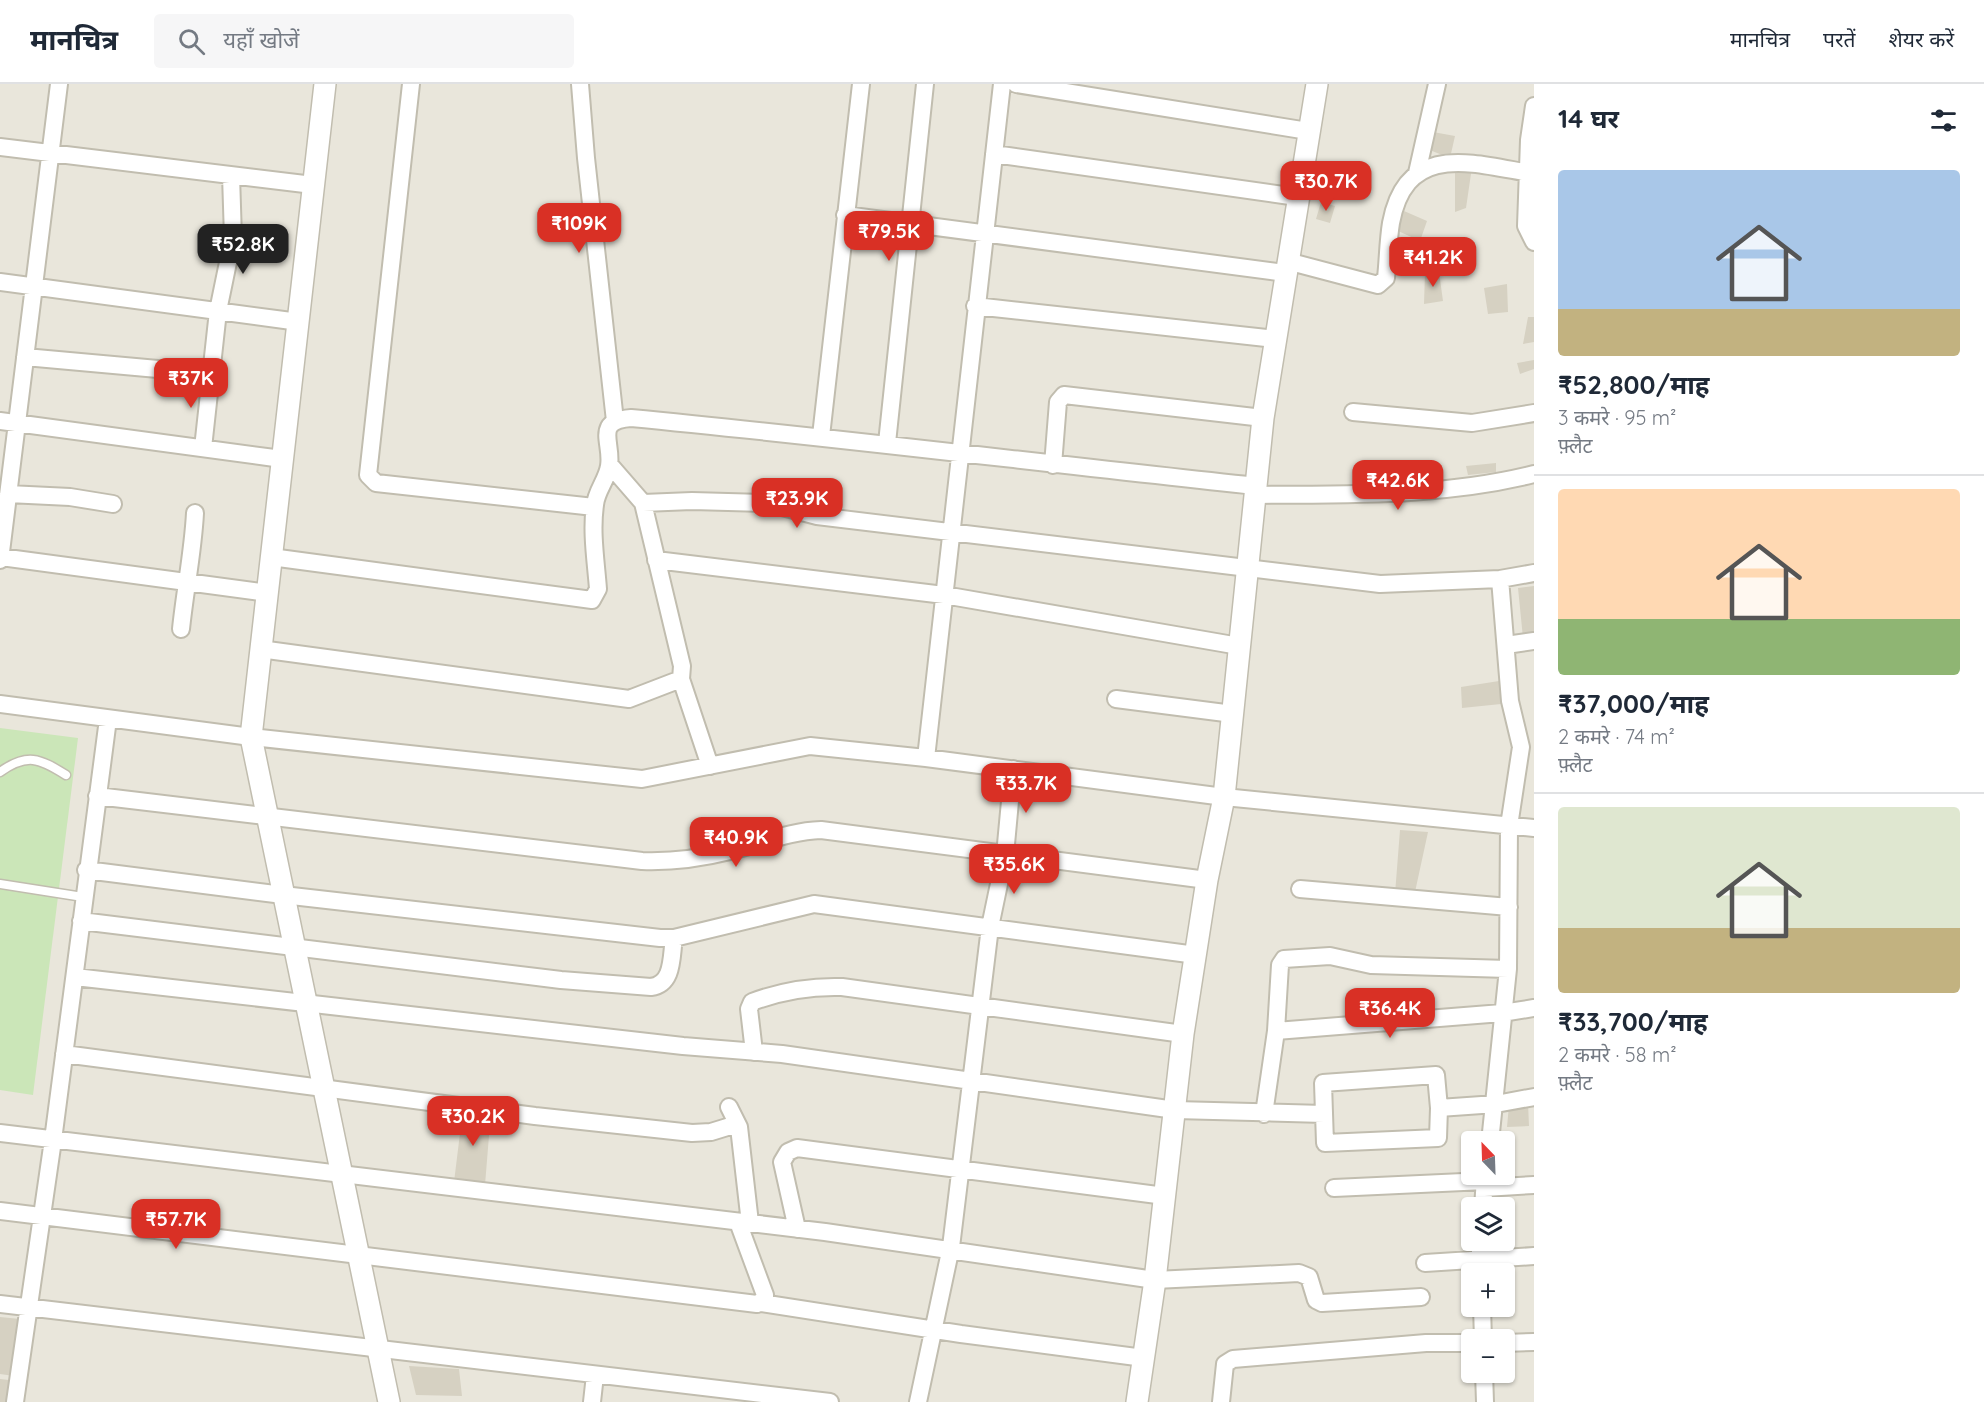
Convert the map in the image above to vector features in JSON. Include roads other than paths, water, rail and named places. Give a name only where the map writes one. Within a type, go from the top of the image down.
[{"type":"street","points":[[58,84],[52,154],[25,357],[8,422],[8,494],[0,558],[268,593]]},
{"type":"street","points":[[325,84],[251,737],[356,1254],[389,1402]]},
{"type":"street","points":[[411,84],[368,476],[376,483],[594,507]]},
{"type":"street","points":[[580,84],[615,421]]},
{"type":"street","points":[[821,436],[861,84]]},
{"type":"street","points":[[887,443],[925,84]]},
{"type":"street","points":[[926,758],[962,456],[975,306],[1002,84]]},
{"type":"street","points":[[1016,84],[1308,131]]},
{"type":"street","points":[[1137,1402],[1155,1280],[1183,1034],[1207,880],[1224,797],[1263,418],[1317,84]]},
{"type":"street","points":[[1417,173],[1437,84]]},
{"type":"street","points":[[1534,106],[1526,226],[1534,242]]},
{"type":"street","points":[[0,147],[313,185]]},
{"type":"street","points":[[993,154],[1297,197]]},
{"type":"street","points":[[845,215],[1286,267],[1381,284],[1386,278],[1391,221],[1404,189],[1417,173],[1428,166],[1457,161],[1530,173]]},
{"type":"street","points":[[203,448],[213,374],[218,311],[233,238],[231,175]]},
{"type":"street","points":[[0,282],[299,322]]},
{"type":"street","points":[[975,306],[1275,339]]},
{"type":"street","points":[[25,357],[213,374]]},
{"type":"street","points":[[1053,465],[1058,402],[1064,395],[1263,418]]},
{"type":"street","points":[[1353,412],[1472,423],[1534,413]]},
{"type":"street","points":[[271,557],[592,600],[598,594],[594,507],[609,465],[608,428],[615,421],[631,418],[887,443],[962,456],[1256,490],[1412,494],[1488,486],[1534,474]]},
{"type":"street","points":[[8,422],[282,459]]},
{"type":"street","points":[[609,465],[643,503],[682,666],[681,679],[710,766]]},
{"type":"street","points":[[8,494],[70,497],[113,504]]},
{"type":"street","points":[[643,503],[692,501],[767,503],[816,516],[1380,584],[1500,579],[1534,573]]},
{"type":"street","points":[[181,629],[190,549],[195,536],[195,513]]},
{"type":"street","points":[[656,560],[944,595],[1239,646]]},
{"type":"street","points":[[1492,1131],[1508,969],[1509,826],[1521,747],[1510,701],[1500,579]]},
{"type":"street","points":[[1506,645],[1534,641]]},
{"type":"street","points":[[260,649],[629,699],[681,679]]},
{"type":"street","points":[[1116,699],[1233,714]]},
{"type":"street","points":[[0,704],[251,737],[642,779],[810,746],[926,758],[1224,797],[1534,828]]},
{"type":"street","points":[[15,1402],[53,1140],[75,977],[86,870],[108,719]]},
{"type":"street","points":[[918,1402],[949,1250],[990,927],[1005,855],[1013,769]]},
{"type":"street","points":[[97,796],[642,861],[665,861],[729,852],[801,831],[821,830],[1207,880]]},
{"type":"street","points":[[86,870],[660,938],[675,938],[814,904],[1196,955]]},
{"type":"street","points":[[1300,889],[1509,907]]},
{"type":"street","points":[[81,921],[561,980],[651,987],[661,984],[668,977],[675,938]]},
{"type":"street","points":[[1264,1114],[1276,1030],[1280,965],[1287,957],[1330,956],[1371,965],[1508,969]]},
{"type":"street","points":[[75,977],[754,1052],[1175,1110],[1324,1114]]},
{"type":"street","points":[[754,1052],[749,1009],[752,1002],[801,988],[842,987],[1183,1034]]},
{"type":"street","points":[[1276,1030],[1502,1013],[1534,1008]]},
{"type":"street","points":[[64,1054],[512,1113],[692,1133],[711,1132],[737,1124]]},
{"type":"street","points":[[1436,1075],[1439,1108],[1438,1138],[1325,1143],[1323,1083],[1436,1075]]},
{"type":"street","points":[[1439,1108],[1496,1104],[1534,1097]]},
{"type":"street","points":[[729,1107],[737,1124],[744,1222],[765,1295],[761,1303]]},
{"type":"street","points":[[0,1134],[797,1228],[1155,1280],[1299,1273],[1309,1277],[1318,1302],[1421,1296]]},
{"type":"street","points":[[797,1228],[782,1162],[788,1152],[797,1148],[1165,1196]]},
{"type":"street","points":[[1334,1188],[1461,1182]]},
{"type":"street","points":[[1515,1183],[1534,1185]]},
{"type":"street","points":[[0,1211],[752,1304],[761,1303],[1144,1358]]},
{"type":"street","points":[[1496,1263],[1534,1256]]},
{"type":"street","points":[[1425,1263],[1461,1265]]},
{"type":"street","points":[[0,1304],[806,1401],[830,1402]]},
{"type":"street","points":[[1221,1402],[1225,1364],[1233,1359],[1426,1342],[1461,1343]]},
{"type":"street","points":[[1515,1343],[1534,1342]]},
{"type":"street","points":[[592,1402],[595,1375]]},
{"type":"street","points":[[1484,1383],[1485,1402]]},
{"type":"lane","points":[[0,772],[15,761],[34,759],[66,775]]},
{"type":"lane","points":[[0,884],[84,897]]}]
